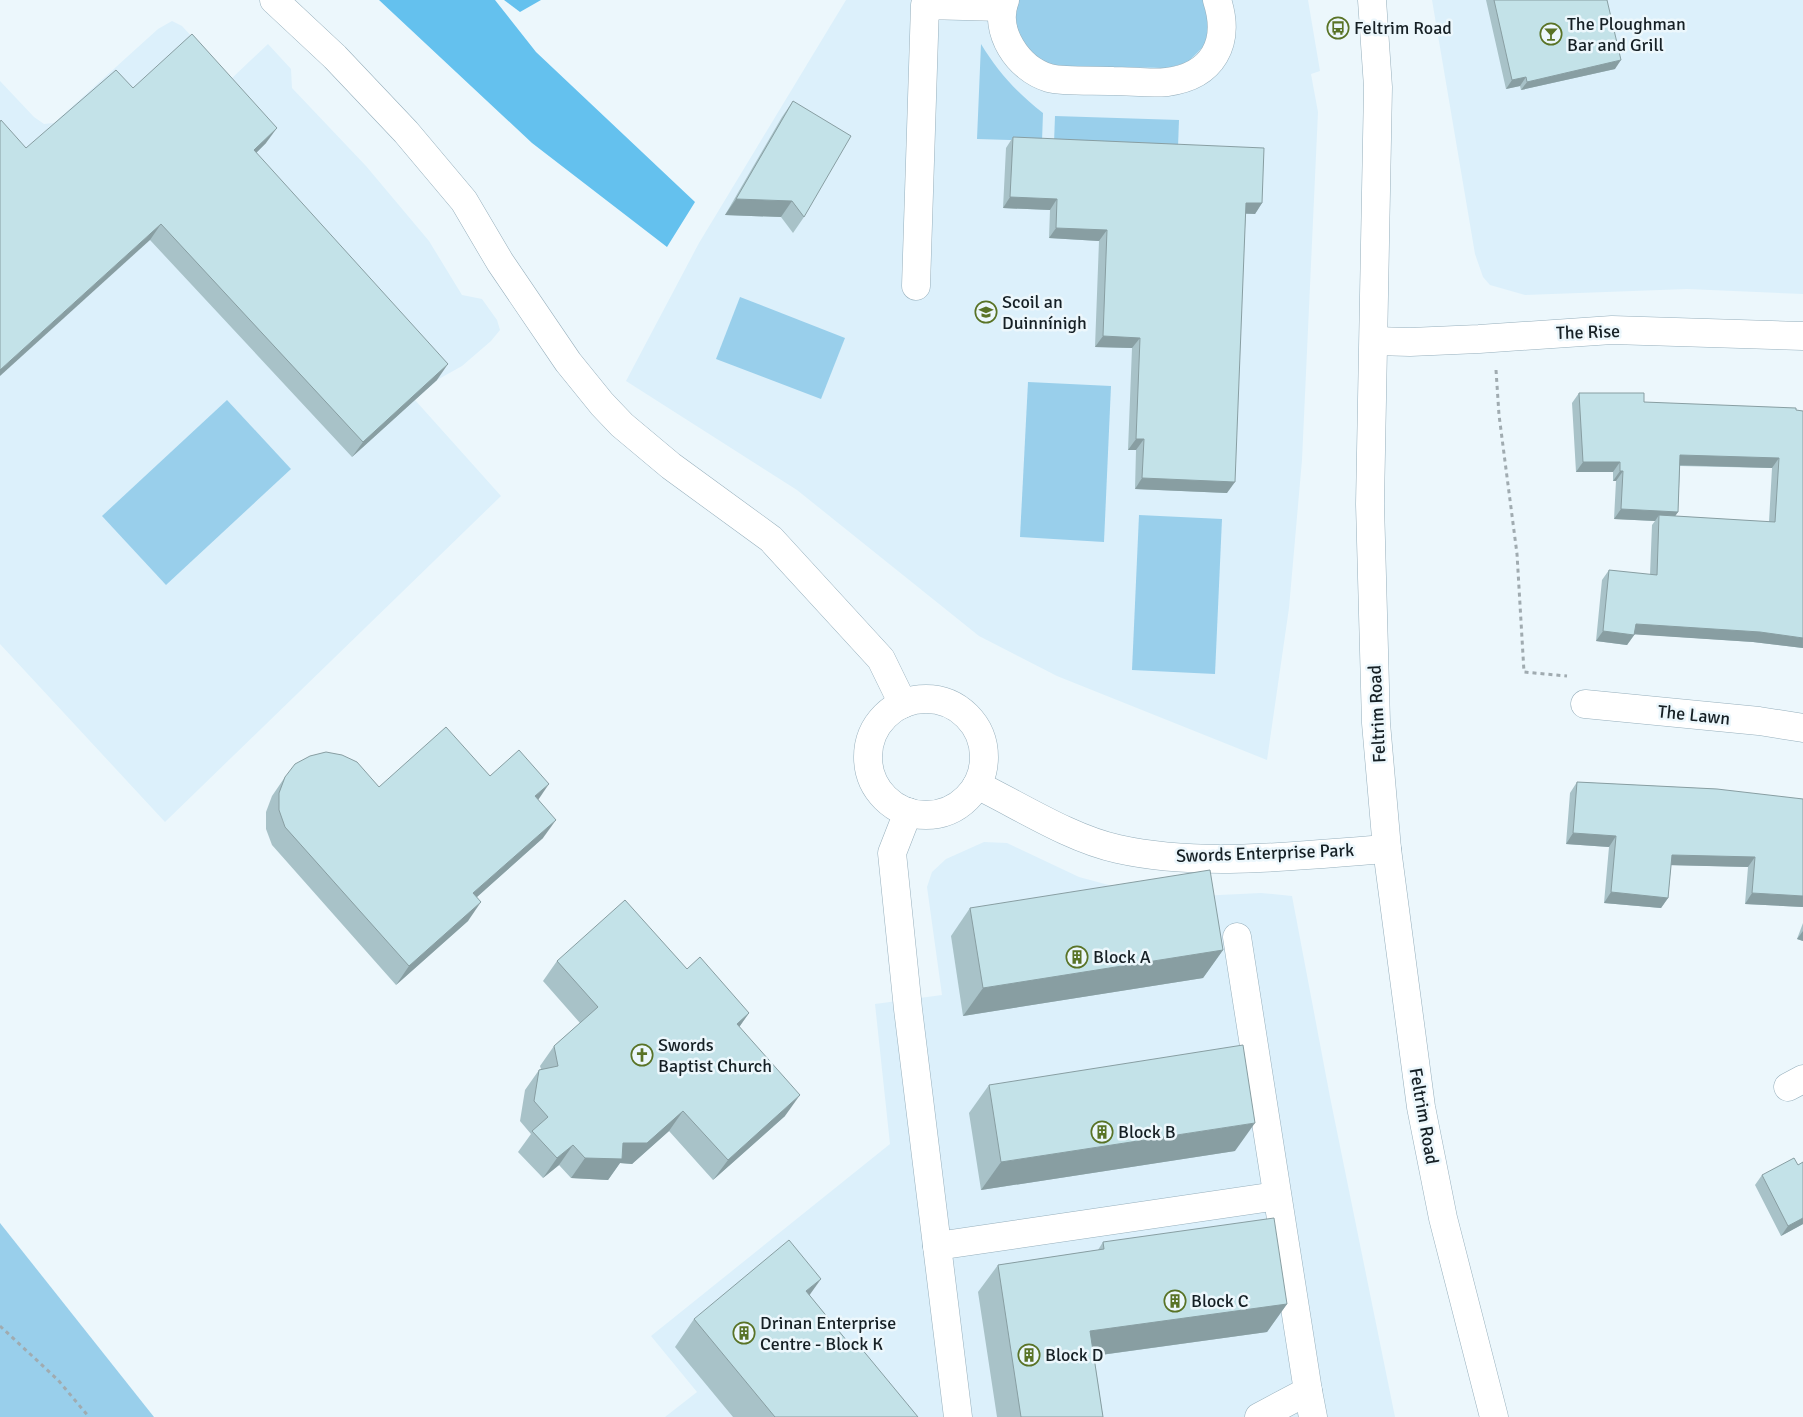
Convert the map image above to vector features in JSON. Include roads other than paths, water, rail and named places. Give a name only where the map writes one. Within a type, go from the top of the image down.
[{"type":"street","points":[[274,0],[335,57],[406,132],[464,200],[500,262],[568,362],[602,404],[622,425],[671,466],[771,539],[881,659],[903,704]]},
{"type":"street","points":[[916,286],[925,5],[1003,4],[1005,36],[1015,55],[1031,70],[1049,78],[1165,82],[1185,78],[1202,70],[1215,56],[1222,40],[1223,17],[1218,0]]},
{"type":"street","name":"Feltrim Road","points":[[1372,0],[1378,87],[1370,514],[1376,715],[1387,849],[1421,1107],[1443,1218],[1494,1417]]},
{"type":"street","name":"The Rise","points":[[1374,340],[1410,342],[1612,330],[1803,336]]},
{"type":"street","points":[[920,699],[938,700],[954,707],[968,718],[978,732],[984,750],[983,768],[977,785],[965,800],[948,811],[928,815],[908,812],[892,804],[879,791],[870,775],[868,756],[871,740],[878,725],[888,713],[903,704],[920,699]]},
{"type":"street","name":"The Lawn","points":[[1584,704],[1803,728]]},
{"type":"street","name":"Swords Enterprise Park","points":[[977,785],[1074,833],[1117,849],[1158,856],[1281,856],[1387,849]]},
{"type":"street","points":[[908,812],[892,853],[908,1009],[958,1417]]},
{"type":"street","points":[[1237,937],[1310,1404],[1260,1417]]},
{"type":"street","points":[[937,1246],[1277,1196]]},
{"type":"place","name":"Feltrim Road","points":[[1338,28]]},
{"type":"place","name":"The Ploughman Bar and Grill","points":[[1551,34]]},
{"type":"place","name":"Scoil an Duinnínigh","points":[[986,312]]},
{"type":"place","name":"Block A","points":[[1077,957]]},
{"type":"place","name":"Swords Baptist Church","points":[[642,1055]]},
{"type":"place","name":"Block B","points":[[1102,1132]]},
{"type":"place","name":"Block C","points":[[1175,1301]]},
{"type":"place","name":"Drinan Enterprise Centre - Block K","points":[[744,1333]]},
{"type":"place","name":"Block D","points":[[1029,1355]]}]
